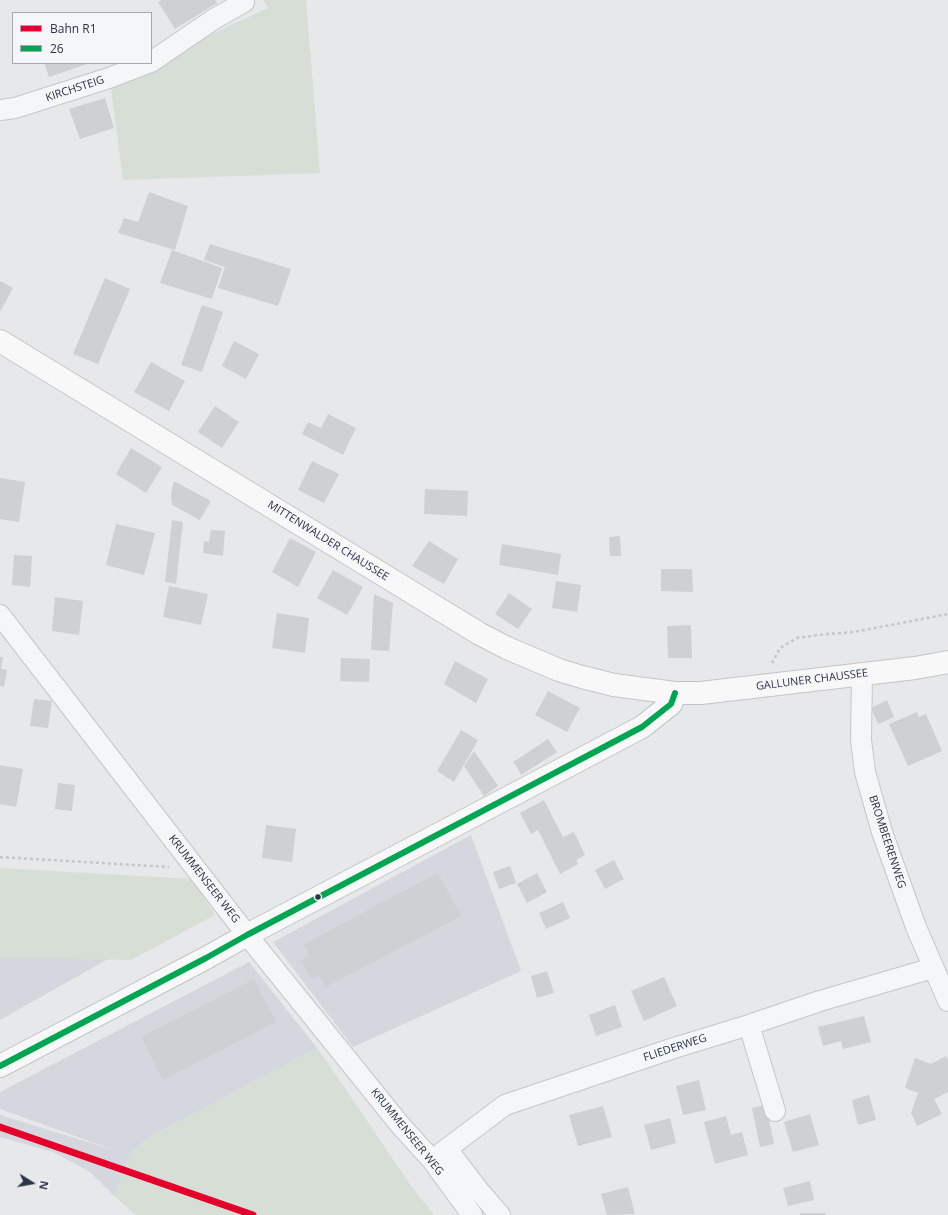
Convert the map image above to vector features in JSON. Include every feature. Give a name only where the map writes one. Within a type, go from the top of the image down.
[{"type":"main road","name":"MITTENWALDER CHAUSSEE","points":[[0,341],[480,634],[507,648],[542,663],[582,677],[614,685],[675,693]]},
{"type":"main road","name":"GALLUNER CHAUSSEE","points":[[675,693],[701,693],[862,675],[948,662]]},
{"type":"main road","points":[[0,1066],[642,727],[671,704],[675,693]]},
{"type":"street","name":"KIRCHSTEIG","points":[[152,61],[214,19],[244,2]]},
{"type":"street","name":"KIRCHSTEIG","points":[[0,110],[14,108],[109,78],[145,64]]},
{"type":"street","name":"KRUMMENSEER WEG","points":[[0,615],[247,935],[401,1126],[439,1154],[472,1215]]},
{"type":"street","name":"BROMBEERENWEG","points":[[862,675],[861,740],[865,772],[882,832],[916,927],[948,1001]]},
{"type":"street","name":"FLIEDERWEG","points":[[439,1154],[505,1105],[820,1001],[933,968]]},
{"type":"street","points":[[749,1024],[775,1111]]},
{"type":"street","points":[[439,1154],[480,1192],[500,1215]]},
{"type":"path","points":[[769,685],[770,671],[774,658],[780,648],[797,638],[854,632],[948,614]]},
{"type":"path","points":[[0,856],[195,868]]},
{"type":"shaded area","points":[[263,0],[306,0],[320,173],[123,180],[110,81],[147,64],[152,64],[152,62],[268,8]]},
{"type":"shaded area","points":[[471,835],[521,971],[353,1047],[273,942]]},
{"type":"shaded area","points":[[0,868],[192,879],[215,915],[131,960],[0,958]]},
{"type":"shaded area","points":[[0,957],[108,959],[0,1020]]},
{"type":"shaded area","points":[[249,962],[317,1048],[146,1139],[129,1155],[115,1197],[90,1172],[53,1152],[0,1137],[0,1115],[114,1150],[0,1109],[0,1092]]},
{"type":"shaded area","points":[[317,1048],[411,1186],[434,1215],[136,1215],[115,1197],[129,1155],[146,1139]]},
{"type":"building","points":[[161,0],[215,0],[217,3],[175,29],[158,2]]},
{"type":"building","points":[[44,64],[87,64],[49,77]]},
{"type":"building","points":[[105,98],[114,128],[80,139],[69,109]]},
{"type":"building","points":[[149,192],[188,206],[175,250],[118,233],[124,218],[138,222]]},
{"type":"building","points":[[210,244],[291,269],[278,306],[218,288],[225,267],[204,260]]},
{"type":"building","points":[[172,250],[222,268],[212,299],[160,283]]},
{"type":"building","points":[[105,278],[130,289],[98,364],[73,354]]},
{"type":"building","points":[[0,281],[13,288],[0,312]]},
{"type":"building","points":[[202,305],[223,312],[202,372],[181,365]]},
{"type":"building","points":[[234,341],[259,354],[246,379],[222,366]]},
{"type":"building","points":[[151,362],[185,381],[169,411],[134,392]]},
{"type":"building","points":[[215,406],[239,422],[222,448],[198,432]]},
{"type":"building","points":[[328,414],[356,428],[343,455],[302,434],[308,422],[321,428]]},
{"type":"building","points":[[131,448],[162,467],[146,493],[116,474]]},
{"type":"building","points":[[312,461],[339,474],[324,503],[298,490]]},
{"type":"building","points":[[0,478],[25,482],[19,522],[0,519]]},
{"type":"building","points":[[174,481],[211,501],[200,520],[172,505],[171,494]]},
{"type":"building","points":[[425,489],[468,491],[467,516],[424,514]]},
{"type":"building","points":[[172,520],[183,522],[176,584],[165,582]]},
{"type":"building","points":[[116,524],[155,533],[144,575],[106,565]]},
{"type":"building","points":[[211,530],[225,531],[223,556],[203,553],[204,541],[209,542]]},
{"type":"building","points":[[620,536],[621,556],[610,556],[609,537]]},
{"type":"building","points":[[290,538],[316,552],[298,587],[272,572]]},
{"type":"building","points":[[429,541],[458,559],[444,584],[412,566]]},
{"type":"building","points":[[502,544],[561,554],[558,575],[499,565]]},
{"type":"building","points":[[14,555],[32,556],[30,587],[12,585]]},
{"type":"building","points":[[661,569],[692,569],[693,592],[661,591]]},
{"type":"building","points":[[333,570],[363,587],[347,615],[317,598]]},
{"type":"building","points":[[556,581],[581,585],[577,612],[552,608]]},
{"type":"building","points":[[169,586],[208,594],[201,625],[163,617]]},
{"type":"building","points":[[509,593],[532,609],[518,629],[495,614]]},
{"type":"building","points":[[374,594],[393,603],[389,651],[371,650]]},
{"type":"building","points":[[55,597],[83,601],[79,635],[52,631]]},
{"type":"building","points":[[277,613],[309,618],[305,653],[272,648]]},
{"type":"building","points":[[691,625],[692,658],[668,658],[667,626]]},
{"type":"building","points":[[0,657],[3,657],[1,669],[7,670],[4,687],[0,686]]},
{"type":"building","points":[[341,658],[370,659],[369,682],[340,681]]},
{"type":"building","points":[[455,661],[488,679],[476,703],[444,684]]},
{"type":"building","points":[[548,691],[580,708],[567,732],[535,715]]},
{"type":"building","points":[[34,699],[52,701],[48,728],[30,726]]},
{"type":"building","points":[[887,700],[894,717],[878,724],[871,708]]},
{"type":"building","points":[[917,712],[919,717],[926,714],[942,751],[908,766],[889,724]]},
{"type":"building","points":[[461,730],[478,740],[454,782],[437,771]]},
{"type":"building","points":[[548,739],[557,752],[521,775],[513,762]]},
{"type":"building","points":[[474,751],[498,786],[484,796],[464,766]]},
{"type":"building","points":[[0,765],[23,769],[16,807],[0,804]]},
{"type":"building","points":[[58,783],[75,785],[72,811],[55,809]]},
{"type":"building","points":[[544,800],[563,837],[574,832],[585,855],[576,860],[578,864],[560,874],[538,830],[531,834],[520,813]]},
{"type":"building","points":[[266,825],[296,829],[292,862],[262,858]]},
{"type":"building","points":[[614,860],[624,879],[605,889],[595,870]]},
{"type":"building","points":[[510,866],[516,883],[499,889],[493,872]]},
{"type":"building","points":[[438,873],[461,916],[326,987],[319,975],[311,979],[301,960],[310,956],[304,944]]},
{"type":"building","points":[[537,873],[547,892],[527,903],[517,884]]},
{"type":"building","points":[[563,902],[570,918],[546,929],[539,913]]},
{"type":"building","points":[[547,971],[554,993],[537,998],[531,976]]},
{"type":"building","points":[[664,977],[677,1006],[644,1021],[631,991]]},
{"type":"building","points":[[254,979],[276,1022],[163,1080],[141,1037]]},
{"type":"building","points":[[615,1005],[622,1027],[596,1036],[589,1015]]},
{"type":"building","points":[[864,1016],[871,1042],[843,1049],[841,1041],[823,1046],[818,1027]]},
{"type":"building","points":[[946,1056],[948,1059],[948,1092],[934,1099],[942,1114],[917,1126],[911,1113],[918,1093],[905,1088],[915,1058],[931,1064]]},
{"type":"building","points":[[699,1080],[706,1110],[683,1115],[676,1086]]},
{"type":"building","points":[[869,1095],[876,1120],[858,1125],[852,1100]]},
{"type":"building","points":[[766,1105],[774,1144],[760,1147],[752,1108]]},
{"type":"building","points":[[603,1106],[612,1137],[578,1146],[569,1115]]},
{"type":"building","points":[[810,1114],[819,1145],[793,1152],[784,1122]]},
{"type":"building","points":[[726,1116],[731,1135],[742,1132],[748,1155],[715,1164],[704,1122]]},
{"type":"building","points":[[670,1118],[676,1143],[651,1150],[644,1125]]},
{"type":"building","points":[[810,1181],[814,1200],[788,1206],[783,1188]]},
{"type":"building","points":[[628,1187],[635,1214],[607,1215],[601,1194]]},
{"type":"building","points":[[800,1213],[826,1213],[826,1215],[800,1215]]},
{"type":"rail line","name":"R1","points":[[0,1127],[253,1215]]},
{"type":"transit line","name":"26","points":[[0,1066],[642,727],[671,704],[675,693]]}]
